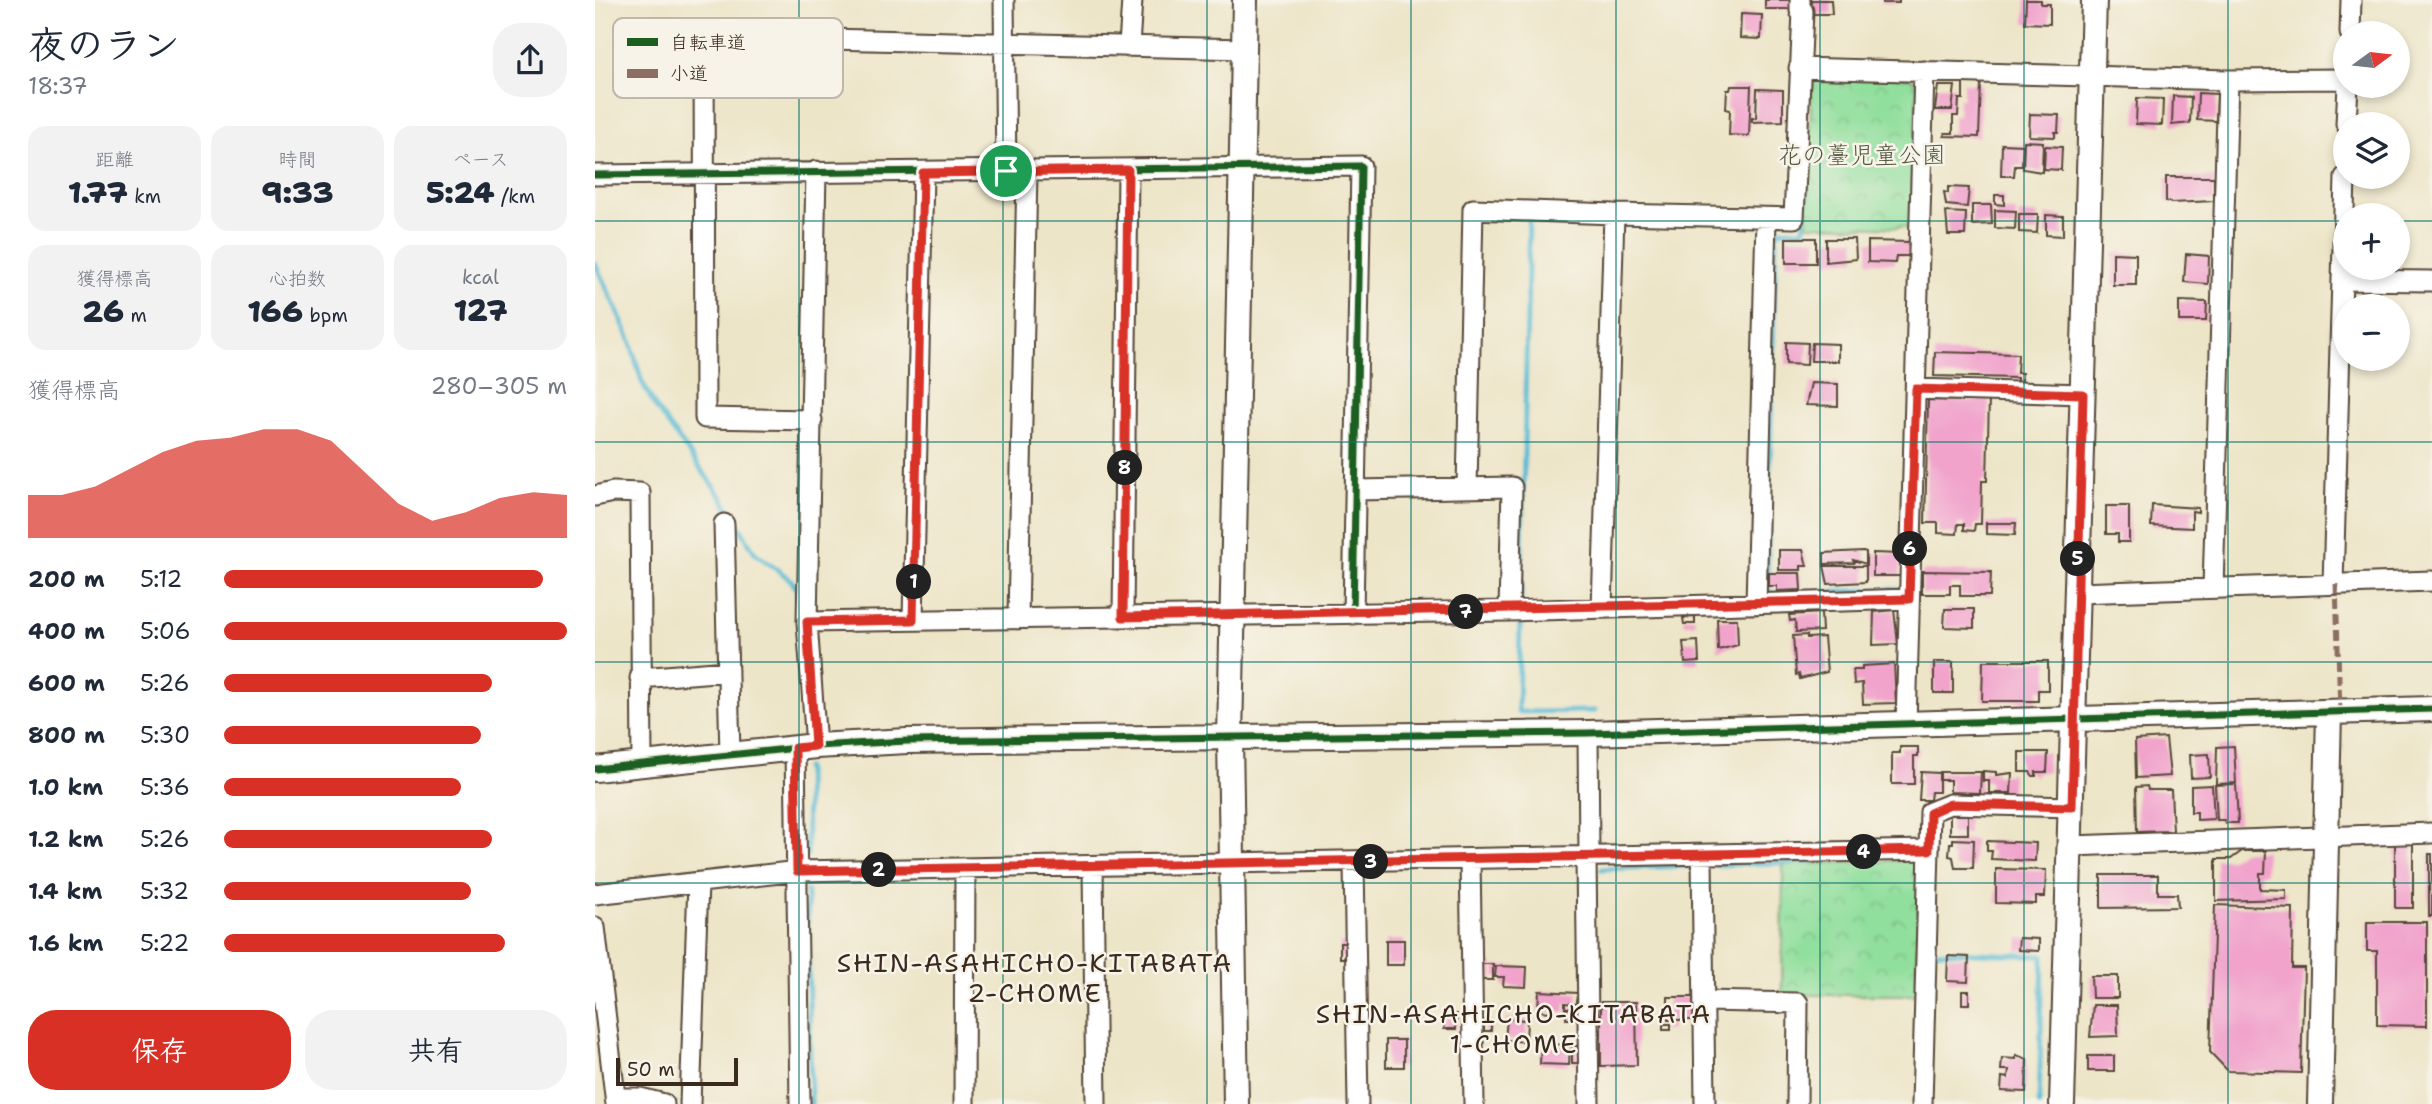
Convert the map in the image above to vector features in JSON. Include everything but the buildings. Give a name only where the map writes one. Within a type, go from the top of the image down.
[{"type":"street","points":[[1004,0],[1006,171]]},
{"type":"street","points":[[1129,47],[1132,0]]},
{"type":"street","points":[[1236,1104],[1230,738],[1245,0]]},
{"type":"street","points":[[1467,488],[1473,209],[1794,218],[1803,11],[1800,11],[1800,0]]},
{"type":"street","points":[[2062,1104],[2094,0]]},
{"type":"street","points":[[2350,21],[2351,0]]},
{"type":"street","points":[[843,39],[1244,49]]},
{"type":"street","points":[[1799,68],[2228,80],[2333,79]]},
{"type":"street","points":[[1906,725],[1924,71]]},
{"type":"street","points":[[2213,588],[2228,80]]},
{"type":"street","points":[[703,98],[705,418],[812,420]]},
{"type":"street","points":[[595,175],[1361,166],[1353,614]]},
{"type":"street","points":[[1123,617],[1128,170]]},
{"type":"street","points":[[1018,619],[1027,171]]},
{"type":"street","points":[[800,1104],[797,871],[805,747],[816,172]]},
{"type":"street","points":[[913,620],[923,173]]},
{"type":"street","points":[[1602,608],[1614,214]]},
{"type":"street","points":[[1756,604],[1766,218]]},
{"type":"street","points":[[2333,584],[2343,280],[2432,281]]},
{"type":"street","points":[[1916,389],[2083,394]]},
{"type":"street","points":[[1356,490],[1512,487],[1509,611]]},
{"type":"street","points":[[595,496],[613,492],[641,493],[642,764]]},
{"type":"street","points":[[725,524],[730,754]]},
{"type":"street","points":[[2077,593],[2432,581]]},
{"type":"street","points":[[807,622],[1509,611],[1909,599]]},
{"type":"street","points":[[641,678],[728,671]]},
{"type":"street","points":[[595,769],[805,747],[907,741],[1588,733],[2432,709]]},
{"type":"street","points":[[2320,1104],[2329,712]]},
{"type":"street","points":[[1588,733],[1589,1104]]},
{"type":"street","points":[[1922,1104],[1930,813],[1950,804],[2072,807]]},
{"type":"street","points":[[2071,846],[2432,833]]},
{"type":"street","points":[[595,894],[797,871],[1093,868],[1929,850]]},
{"type":"street","points":[[1702,856],[1705,1104]]},
{"type":"street","points":[[1470,860],[1474,1104]]},
{"type":"street","points":[[1354,863],[1358,1104]]},
{"type":"street","points":[[1093,868],[1096,1104]]},
{"type":"street","points":[[964,1104],[965,869]]},
{"type":"street","points":[[690,1104],[698,883]]},
{"type":"street","points":[[595,927],[616,1101],[640,1098],[664,1104]]},
{"type":"street","points":[[1704,1001],[1798,1003],[1797,1104]]},
{"type":"green space","name":"花の薹児童公園","points":[[1812,74],[1911,78],[1917,86],[1912,228],[1807,225]]},
{"type":"green space","points":[[1912,860],[1919,866],[1916,995],[1782,995],[1783,865]]},
{"type":"waterway","points":[[1777,593],[1772,594],[1767,589],[1776,234],[1781,230],[1804,230],[1807,136]]},
{"type":"waterway","points":[[1521,597],[1529,220]]},
{"type":"waterway","points":[[595,263],[629,337],[642,382],[656,408],[723,499],[755,553],[791,580],[797,590],[798,610]]},
{"type":"waterway","points":[[1787,593],[1900,589]]},
{"type":"waterway","points":[[1520,624],[1518,712],[1595,711]]},
{"type":"waterway","points":[[806,768],[807,855]]},
{"type":"waterway","points":[[1716,865],[1810,862]]},
{"type":"waterway","points":[[1601,869],[1689,866]]},
{"type":"waterway","points":[[807,891],[811,1104]]},
{"type":"waterway","points":[[1934,951],[2043,956],[2039,1104]]},
{"type":"marked path","points":[[2336,584],[2340,712]]},
{"type":"cycle path","points":[[595,175],[1361,166],[1353,614]]},
{"type":"cycle path","points":[[595,769],[816,746],[907,741],[1588,733],[2432,709]]},
{"type":"district","name":"SHIN-ASAHICHO-KITABATA 2-CHOME","points":[[1035,978]]},
{"type":"district","name":"SHIN-ASAHICHO-KITABATA 1-CHOME","points":[[1514,1029]]},
{"type":"route","points":[[1128,170],[1123,617],[1509,611],[1909,599],[1916,389],[2083,394],[2072,807],[1950,804],[1930,813],[1929,850],[1093,868],[797,871],[795,748],[815,746],[807,622],[913,620],[923,173],[1006,171],[1128,170]]}]
